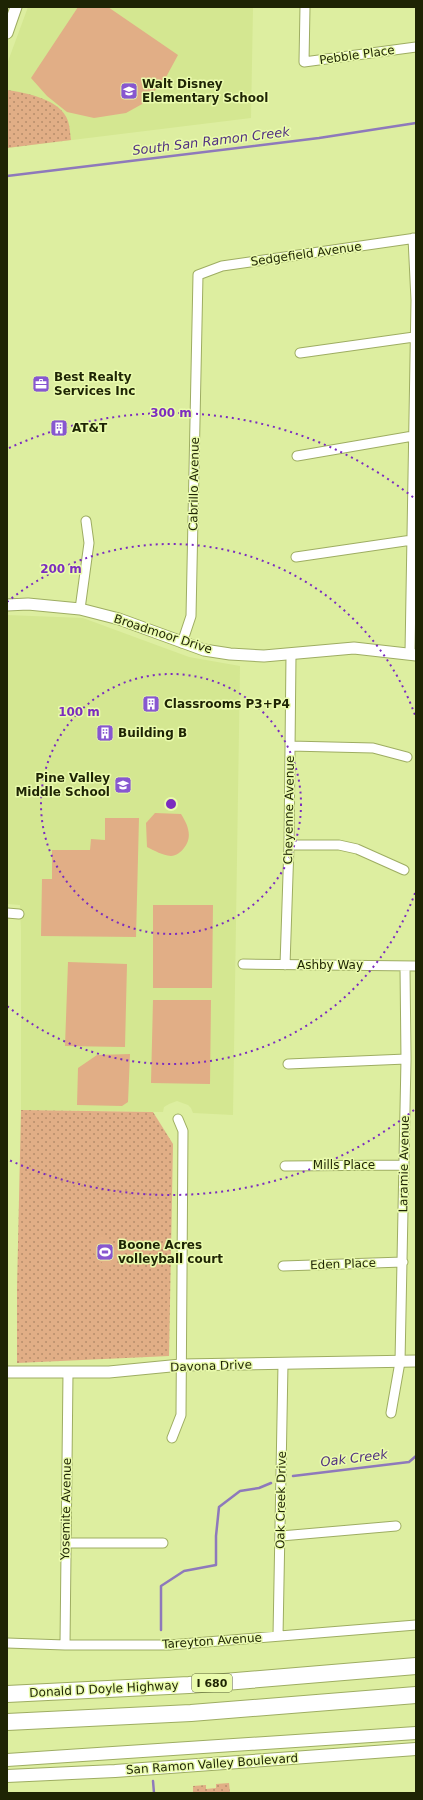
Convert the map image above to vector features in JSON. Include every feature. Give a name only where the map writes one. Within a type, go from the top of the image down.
[{"type":"highway","name":"Donald D Doyle Highway","points":[[7,1694],[189,1685],[416,1666]]},
{"type":"highway","name":"I 680","points":[[7,1722],[78,1720],[191,1713],[416,1695]]},
{"type":"main road","name":"San Ramon Valley Boulevard","points":[[7,1760],[416,1733]]},
{"type":"main road","name":"San Ramon Valley Boulevard","points":[[7,1776],[115,1771],[416,1749]]},
{"type":"street","points":[[7,32],[16,7]]},
{"type":"street","name":"Pebble Place","points":[[305,7],[304,62],[416,47]]},
{"type":"street","points":[[413,654],[412,540],[414,337],[416,300],[414,238]]},
{"type":"street","name":"Sedgefield Avenue","points":[[198,275],[222,266],[414,238]]},
{"type":"street","name":"Cabrillo Avenue","points":[[182,643],[191,616],[198,275]]},
{"type":"street","points":[[300,353],[414,337]]},
{"type":"street","points":[[297,456],[413,436]]},
{"type":"street","points":[[80,609],[89,543],[86,521]]},
{"type":"street","points":[[296,557],[412,540]]},
{"type":"street","name":"Broadmoor Drive","points":[[7,605],[28,604],[80,609],[119,619],[204,650],[230,654],[264,656],[291,655],[321,650],[354,648],[413,654]]},
{"type":"street","name":"Cheyenne Avenue","points":[[285,965],[289,845],[291,655]]},
{"type":"street","points":[[290,746],[373,748],[407,757]]},
{"type":"street","points":[[289,845],[338,845],[357,849],[404,870]]},
{"type":"street","points":[[7,912],[19,914]]},
{"type":"street","name":"Ashby Way","points":[[243,964],[416,966]]},
{"type":"street","name":"Laramie Avenue","points":[[391,1413],[400,1362],[406,1059],[405,966]]},
{"type":"street","points":[[288,1064],[406,1059]]},
{"type":"street","points":[[172,1438],[181,1415],[183,1132],[178,1119]]},
{"type":"street","name":"Mills Place","points":[[285,1166],[404,1165]]},
{"type":"street","name":"Eden Place","points":[[283,1266],[403,1262]]},
{"type":"street","name":"Davona Drive","points":[[7,1372],[109,1372],[181,1365],[416,1361]]},
{"type":"street","name":"Oak Creek Drive","points":[[278,1636],[283,1364]]},
{"type":"street","name":"Yosemite Avenue","points":[[65,1645],[68,1373]]},
{"type":"street","points":[[281,1536],[396,1526]]},
{"type":"street","points":[[66,1543],[163,1543]]},
{"type":"street","name":"Tareyton Avenue","points":[[7,1643],[65,1645],[169,1645],[416,1625]]},
{"type":"shaded area","name":"Walt Disney Elementary School","points":[[28,7],[253,7],[251,118],[7,148],[7,64]]},
{"type":"shaded area","points":[[78,7],[108,7],[178,55],[165,79],[144,103],[126,113],[94,118],[67,112],[47,96],[31,78]]},
{"type":"shaded area","points":[[7,90],[42,98],[58,107],[64,113],[68,121],[71,140],[7,148]]},
{"type":"shaded area","name":"Pine Valley Middle School","points":[[7,615],[83,618],[189,657],[240,666],[233,1115],[193,1113],[188,1105],[177,1101],[164,1107],[163,1112],[21,1110],[20,905],[7,904]]},
{"type":"shaded area","points":[[155,813],[181,814],[184,818],[189,835],[187,844],[177,855],[165,855],[147,847],[146,823]]},
{"type":"shaded area","points":[[105,818],[139,818],[136,937],[41,936],[42,879],[52,879],[52,850],[90,850],[91,839],[105,840]]},
{"type":"shaded area","points":[[153,905],[213,905],[212,988],[153,988]]},
{"type":"shaded area","points":[[68,962],[127,964],[125,1047],[65,1046]]},
{"type":"shaded area","points":[[153,1000],[211,1000],[210,1084],[151,1083]]},
{"type":"shaded area","points":[[130,1054],[128,1102],[122,1106],[77,1105],[78,1068],[97,1055]]},
{"type":"shaded area","points":[[21,1110],[153,1112],[173,1144],[169,1356],[17,1363]]},
{"type":"shaded area","name":"Boone Acres volleyball court","points":[[102,1234],[122,1257],[108,1270],[88,1246]]},
{"type":"shaded area","points":[[229,1783],[230,1793],[193,1793],[193,1786],[206,1785],[206,1789],[216,1788],[216,1784]]},
{"type":"waterway","name":"South San Ramon Creek","points":[[7,176],[319,138],[416,123]]},
{"type":"waterway","name":"Oak Creek","points":[[293,1476],[409,1462],[416,1456]]},
{"type":"waterway","name":"Oak Creek","points":[[161,1630],[161,1586],[184,1571],[216,1565],[216,1536],[219,1507],[240,1491],[259,1488],[271,1483]]},
{"type":"waterway","name":"Oak Creek","points":[[153,1781],[154,1793]]},
{"type":"place","name":"Walt Disney Elementary School","points":[[129,91]]},
{"type":"place","name":"Best Realty Services Inc","points":[[41,384]]},
{"type":"place","name":"AT&T","points":[[59,428]]},
{"type":"place","name":"Classrooms P3+P4","points":[[151,704]]},
{"type":"place","name":"Building B","points":[[105,733]]},
{"type":"place","name":"Pine Valley Middle School","points":[[123,785]]},
{"type":"place","name":"Boone Acres volleyball court","points":[[105,1252]]}]
